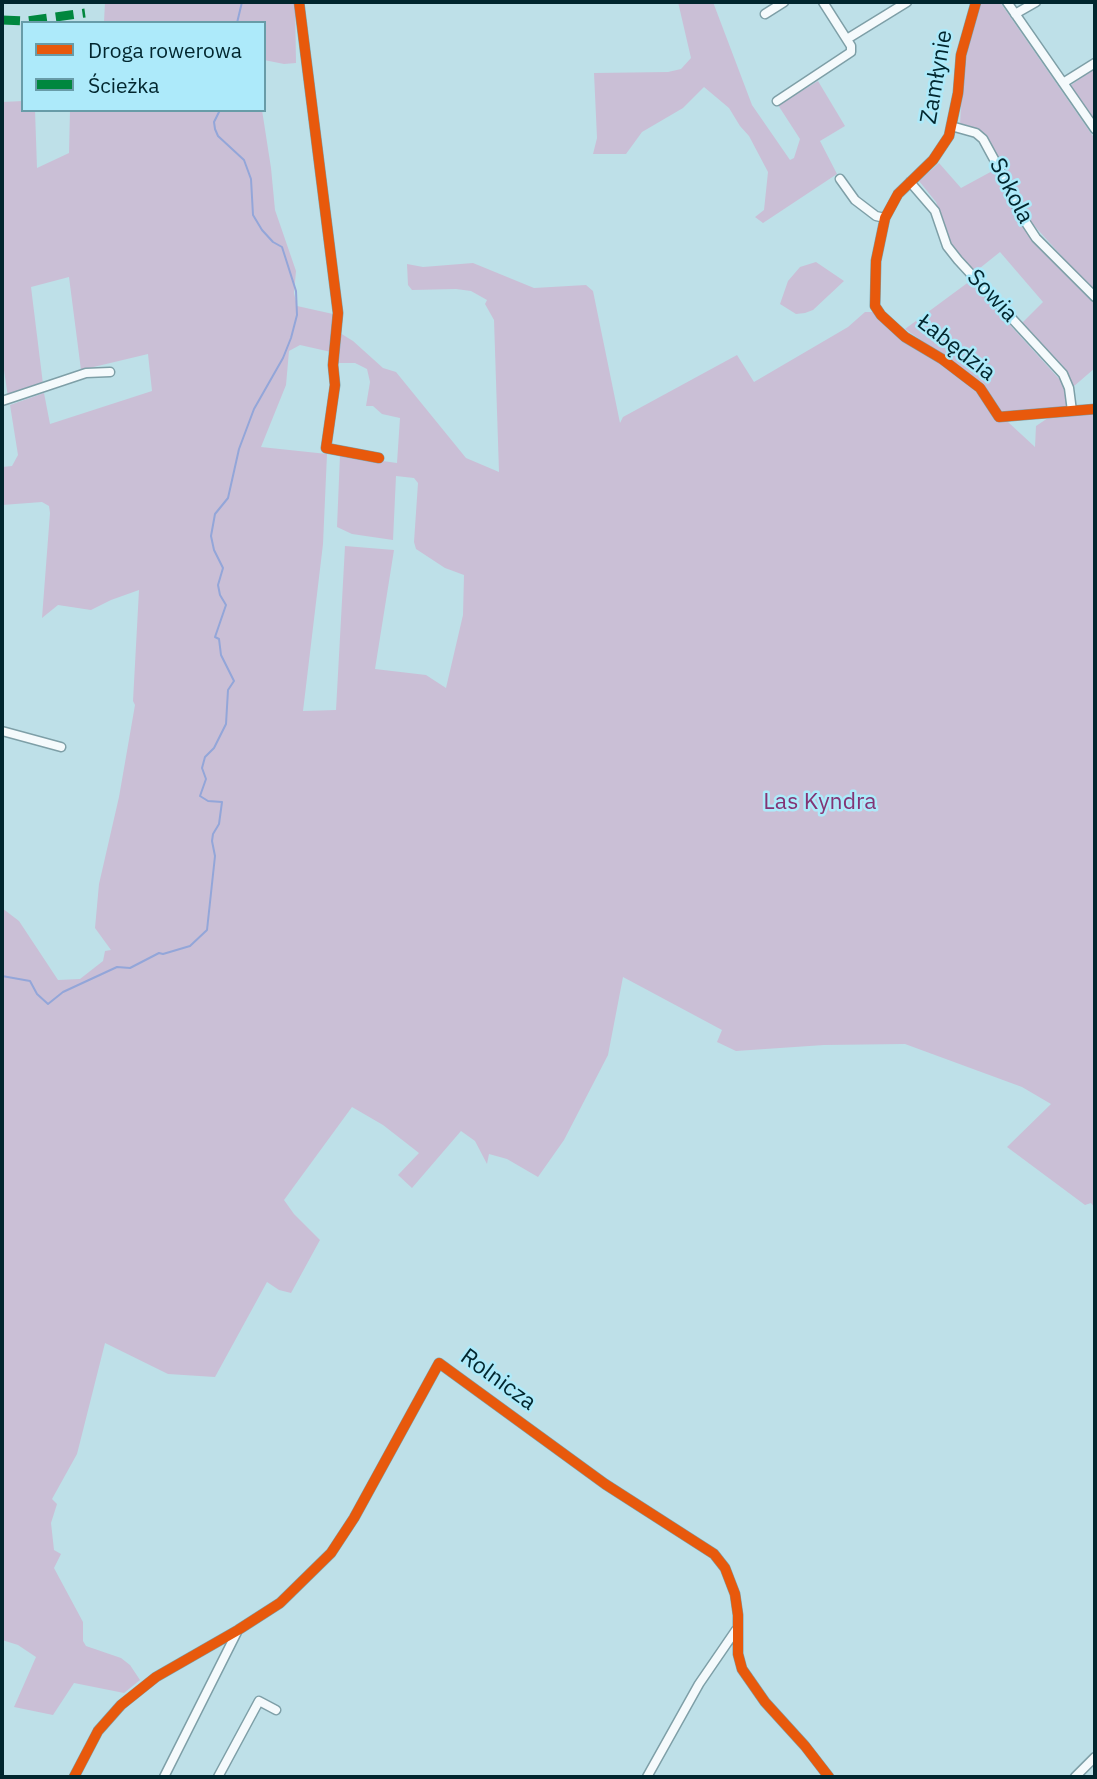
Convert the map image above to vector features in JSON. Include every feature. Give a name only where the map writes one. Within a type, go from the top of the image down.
[{"type":"street","points":[[299,2],[338,313],[333,365],[335,385],[326,448],[379,458]]},
{"type":"street","points":[[765,14],[784,2]]},
{"type":"street","points":[[777,100],[851,52],[851,46],[823,2]]},
{"type":"street","points":[[847,39],[907,2]]},
{"type":"street","name":"Zamłynie","points":[[876,306],[876,261],[885,218],[898,194],[933,160],[949,136],[958,93],[961,55],[976,2]]},
{"type":"street","points":[[1007,2],[1095,129]]},
{"type":"street","points":[[1015,14],[1036,2]]},
{"type":"street","points":[[1063,83],[1095,63]]},
{"type":"street","name":"Sokola","points":[[951,126],[976,132],[983,139],[1009,185],[1019,212],[1036,238],[1095,297]]},
{"type":"street","points":[[840,179],[855,200],[876,216],[885,218]]},
{"type":"street","name":"Sowia","points":[[909,182],[934,211],[947,246],[958,260],[1063,374],[1069,388],[1072,411]]},
{"type":"street","name":"Łabędzia","points":[[876,306],[881,315],[905,337],[942,359],[980,388],[999,416],[1095,409]]},
{"type":"street","points":[[2,401],[86,373],[110,372]]},
{"type":"street","points":[[2,731],[61,747]]},
{"type":"street","name":"Rolnicza","points":[[74,1777],[108,1717],[156,1677],[280,1603],[331,1553],[354,1518],[439,1363],[605,1483],[714,1554],[725,1568],[735,1594],[738,1654],[742,1669],[752,1685],[829,1777]]},
{"type":"street","points":[[164,1777],[238,1630]]},
{"type":"street","points":[[647,1777],[699,1685],[736,1630]]},
{"type":"street","points":[[218,1777],[259,1701],[276,1710]]},
{"type":"street","points":[[1075,1777],[1095,1757]]},
{"type":"green space","points":[[105,2],[295,2],[296,63],[266,60],[266,21],[104,21]]},
{"type":"green space","points":[[678,2],[713,2],[752,105],[790,160],[794,158],[800,139],[778,105],[818,81],[845,126],[820,141],[837,174],[763,223],[755,217],[764,210],[768,172],[749,136],[729,108],[704,87],[683,108],[642,132],[626,154],[593,154],[597,138],[594,73],[668,72],[681,69],[691,58]]},
{"type":"green space","points":[[981,2],[1000,2],[1095,139],[1095,293],[1030,221],[981,131],[960,124],[963,70],[969,36]]},
{"type":"green space","points":[[1095,68],[1095,124],[1071,85]]},
{"type":"green space","name":"Las Kyndra","points":[[21,101],[21,112],[35,112],[37,168],[69,153],[70,112],[262,112],[275,210],[296,271],[294,293],[297,306],[333,314],[340,333],[383,368],[396,372],[466,458],[499,472],[494,320],[485,304],[487,300],[471,291],[456,289],[412,290],[408,285],[407,264],[423,267],[473,263],[534,288],[586,285],[593,291],[620,423],[623,417],[737,355],[754,382],[848,327],[865,312],[876,312],[960,374],[1003,422],[1008,422],[1035,447],[1036,426],[1051,416],[1095,413],[1095,1208],[1091,1203],[1085,1205],[1007,1147],[1051,1104],[1022,1087],[905,1044],[824,1045],[736,1051],[717,1042],[722,1030],[623,977],[608,1055],[564,1140],[538,1177],[507,1159],[489,1154],[487,1164],[475,1141],[461,1131],[412,1188],[398,1175],[419,1153],[383,1125],[352,1107],[284,1200],[320,1240],[291,1293],[279,1290],[267,1282],[215,1377],[168,1374],[105,1343],[77,1454],[52,1499],[57,1504],[51,1523],[54,1550],[61,1554],[54,1568],[83,1622],[83,1641],[86,1646],[121,1658],[130,1665],[140,1680],[124,1693],[74,1683],[53,1715],[14,1707],[36,1657],[18,1645],[2,1640],[2,908],[19,921],[58,980],[80,979],[103,961],[105,951],[111,950],[95,928],[99,884],[119,797],[135,705],[133,701],[139,590],[91,610],[58,605],[42,618],[49,506],[42,502],[2,505],[2,467],[12,466],[18,455],[10,405],[44,393],[50,424],[152,391],[148,354],[81,370],[69,277],[31,287],[43,384],[8,397],[2,357],[2,102]],"holes":[[[300,345],[331,352],[335,363],[355,363],[367,369],[370,382],[366,406],[373,406],[382,414],[400,418],[397,463],[340,455],[337,527],[352,534],[393,540],[396,476],[414,478],[418,483],[414,542],[416,549],[445,568],[464,575],[463,615],[446,688],[426,675],[375,669],[394,550],[345,546],[336,710],[303,711],[323,544],[327,454],[261,447],[286,385],[289,351]]]},
{"type":"green space","points":[[939,163],[961,188],[996,169],[1015,213],[1033,241],[1095,304],[1095,368],[1073,387],[1063,366],[1022,323],[1043,302],[1000,252],[975,272],[952,247],[936,202],[919,181]]},
{"type":"green space","points":[[816,262],[844,281],[813,310],[796,314],[780,304],[788,281],[800,267]]},
{"type":"green space","points":[[970,281],[1062,382],[1070,396],[1068,407],[1000,412],[984,384],[905,329]]},
{"type":"waterway","points":[[237,21],[242,2]]},
{"type":"waterway","points":[[2,976],[30,981],[37,994],[48,1004],[63,992],[117,967],[130,968],[159,953],[190,946],[207,930],[215,856],[212,841],[219,824],[222,802],[208,801],[200,796],[206,779],[202,768],[205,757],[214,748],[226,724],[228,690],[234,681],[221,655],[219,639],[215,637],[226,605],[218,585],[223,568],[214,550],[211,536],[215,514],[228,498],[239,449],[254,409],[283,358],[297,315],[296,291],[282,247],[262,230],[253,215],[251,179],[244,160],[218,136],[214,122],[219,112]]},
{"type":"marked path","points":[[2,20],[27,21],[85,13]]},
{"type":"cycle path","points":[[299,2],[338,313],[333,365],[335,385],[326,448],[379,458]]},
{"type":"cycle path","points":[[976,2],[961,55],[958,93],[949,136],[933,160],[898,194],[885,218],[876,261],[875,306],[905,337],[942,359],[980,388],[999,417],[1095,409]]},
{"type":"cycle path","points":[[74,1777],[98,1731],[121,1705],[156,1677],[280,1603],[331,1553],[354,1518],[439,1363],[605,1484],[714,1554],[725,1568],[735,1594],[738,1654],[742,1669],[765,1702],[829,1777]]}]
